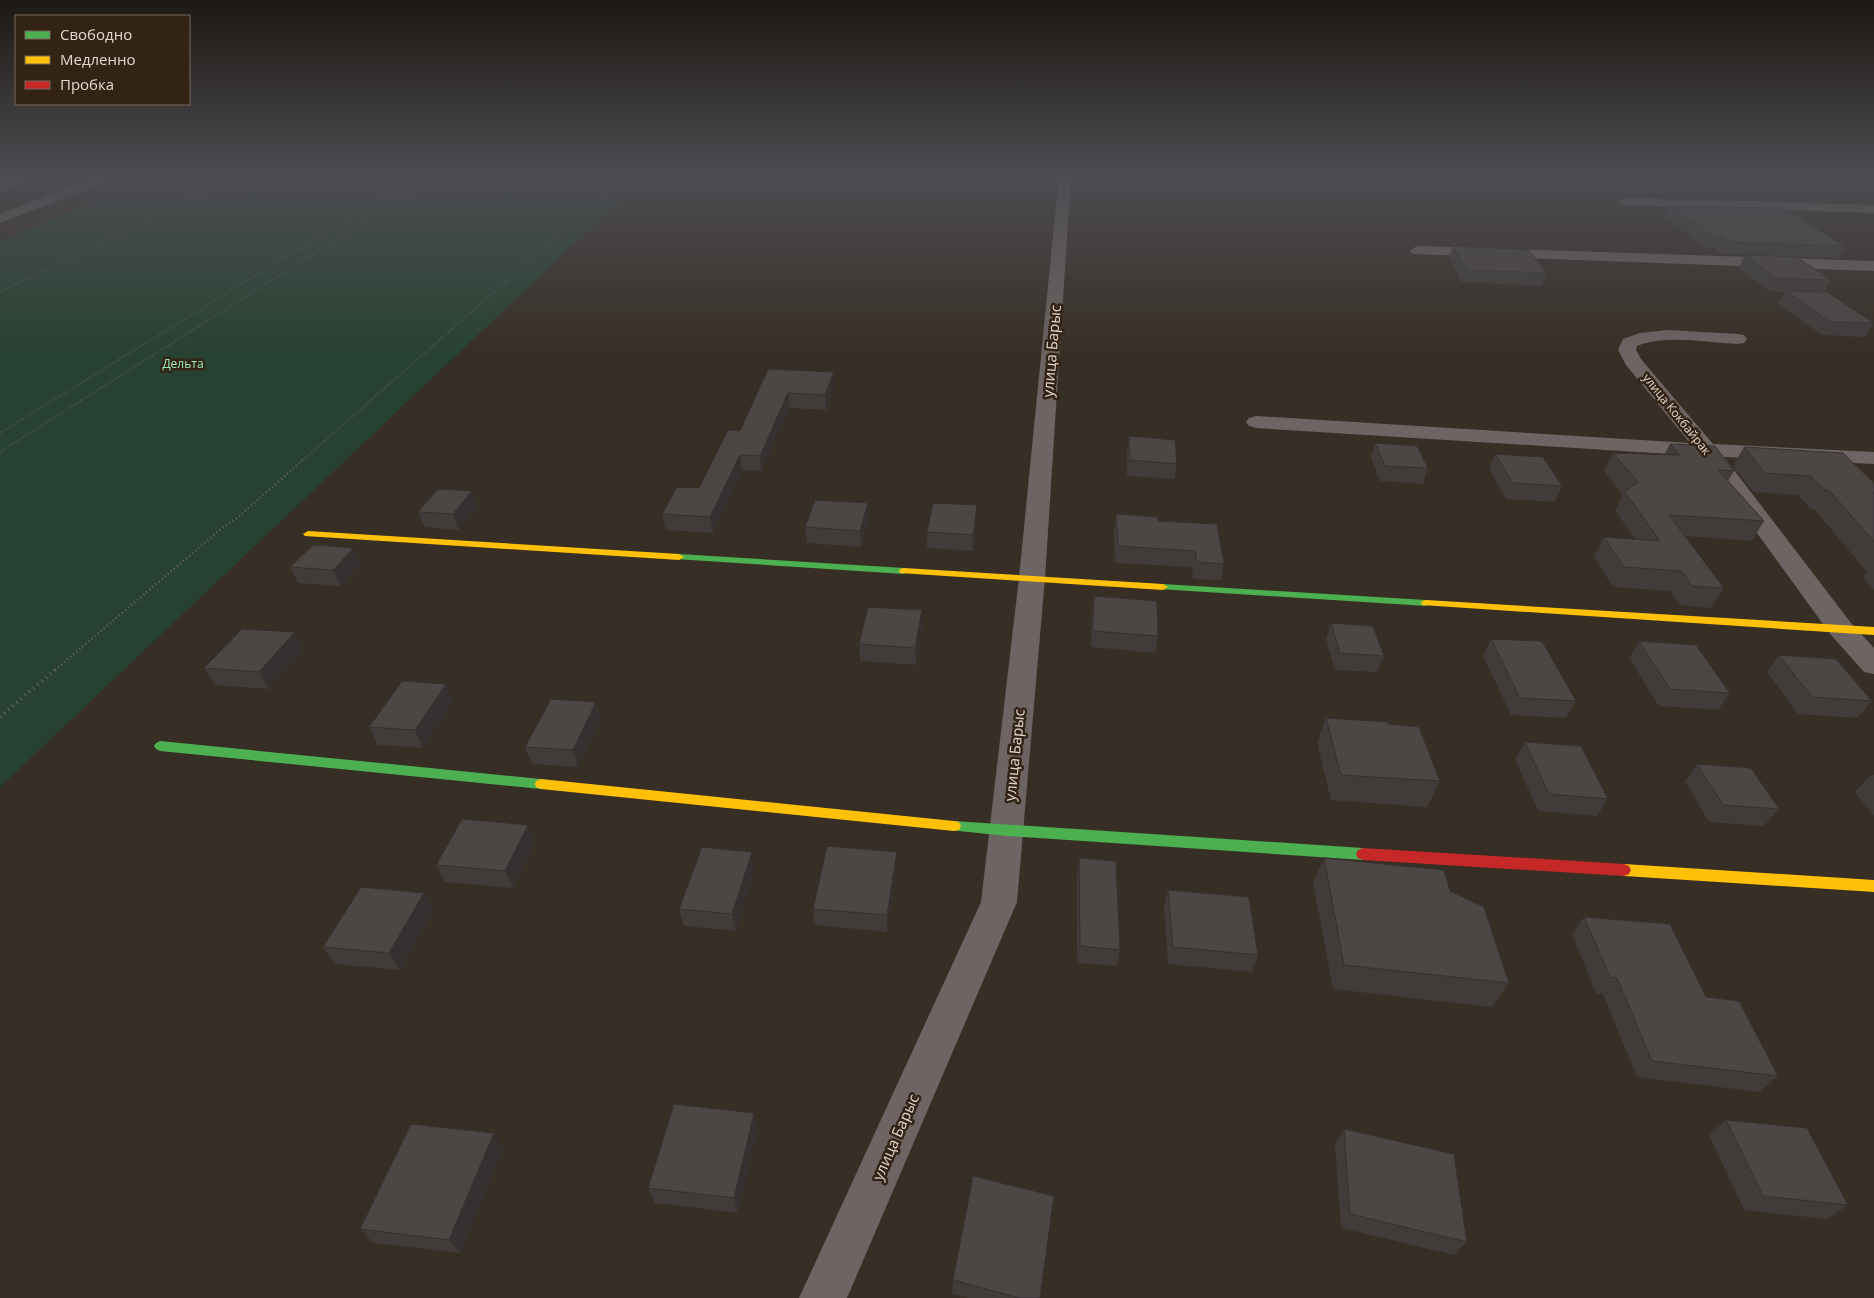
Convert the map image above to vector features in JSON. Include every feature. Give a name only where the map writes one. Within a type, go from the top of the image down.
[{"type":"street","name":"улица Барыс","points":[[823,1298],[999,902],[1032,578],[1060,236]]},
{"type":"street","points":[[1418,251],[1874,266]]},
{"type":"street","name":"улица Кокбайрак","points":[[1738,339],[1656,335],[1629,342],[1627,350],[1633,361],[1707,450],[1841,629],[1874,665]]},
{"type":"street","points":[[1256,422],[1707,450],[1874,458]]},
{"type":"street","points":[[308,534],[1874,631]]},
{"type":"street","points":[[160,746],[1007,832],[1874,886]]},
{"type":"path","points":[[0,292],[117,236]]},
{"type":"path","points":[[0,434],[320,236]]},
{"type":"path","points":[[0,452],[342,236]]},
{"type":"path","points":[[0,717],[227,524],[236,519],[558,236]]},
{"type":"green space","name":"Дельта","points":[[13,236],[583,236],[0,787],[0,241]]},
{"type":"building","points":[[1716,236],[1828,236],[1845,246],[1727,242]]},
{"type":"building","points":[[1453,246],[1528,250],[1547,273],[1467,270]]},
{"type":"building","points":[[1745,255],[1797,257],[1831,280],[1776,278]]},
{"type":"building","points":[[1786,291],[1827,292],[1874,323],[1830,322]]},
{"type":"building","points":[[768,369],[834,372],[825,395],[788,393],[760,456],[740,455],[710,517],[662,514],[677,487],[699,488],[728,430],[740,431]]},
{"type":"building","points":[[1129,436],[1175,440],[1177,464],[1130,460]]},
{"type":"building","points":[[1375,443],[1417,446],[1428,468],[1385,466]]},
{"type":"building","points":[[1670,444],[1715,446],[1734,471],[1718,470],[1764,521],[1669,515],[1724,588],[1692,586],[1682,571],[1624,567],[1604,537],[1660,541],[1625,492],[1638,482],[1613,453],[1680,455]]},
{"type":"building","points":[[1744,447],[1843,453],[1874,483],[1874,542],[1829,490],[1824,490],[1811,476],[1765,473]]},
{"type":"building","points":[[1495,454],[1543,457],[1562,486],[1513,483]]},
{"type":"building","points":[[438,489],[472,491],[453,514],[418,512]]},
{"type":"building","points":[[815,500],[868,503],[860,531],[805,527]]},
{"type":"building","points":[[933,503],[977,505],[973,535],[927,532]]},
{"type":"building","points":[[1116,514],[1158,517],[1158,521],[1217,524],[1224,564],[1197,562],[1195,551],[1118,546]]},
{"type":"building","points":[[313,545],[354,548],[333,570],[290,567]]},
{"type":"building","points":[[1094,596],[1157,601],[1158,636],[1093,631]]},
{"type":"building","points":[[868,607],[922,610],[915,648],[859,644]]},
{"type":"building","points":[[1331,623],[1373,626],[1384,656],[1340,653]]},
{"type":"building","points":[[242,629],[295,632],[259,672],[204,668]]},
{"type":"building","points":[[1491,639],[1542,641],[1576,701],[1520,698]]},
{"type":"building","points":[[1639,641],[1696,645],[1730,693],[1670,689]]},
{"type":"building","points":[[1779,655],[1836,659],[1872,701],[1812,697]]},
{"type":"building","points":[[402,681],[446,684],[415,730],[369,727]]},
{"type":"building","points":[[551,699],[596,702],[573,750],[525,747]]},
{"type":"building","points":[[1326,718],[1388,722],[1388,724],[1419,727],[1440,781],[1341,775]]},
{"type":"building","points":[[1525,742],[1581,746],[1608,799],[1549,794]]},
{"type":"building","points":[[1697,764],[1751,768],[1779,809],[1723,805]]},
{"type":"building","points":[[462,819],[528,825],[505,871],[436,865]]},
{"type":"building","points":[[827,846],[897,852],[887,915],[813,909]]},
{"type":"building","points":[[702,847],[752,852],[732,914],[679,909]]},
{"type":"building","points":[[1079,858],[1116,861],[1120,950],[1080,946]]},
{"type":"building","points":[[1324,858],[1444,870],[1450,891],[1484,907],[1509,983],[1344,965]]},
{"type":"building","points":[[361,887],[424,893],[389,953],[323,947]]},
{"type":"building","points":[[1168,890],[1249,897],[1258,955],[1173,947]]},
{"type":"building","points":[[1584,917],[1670,924],[1706,997],[1739,1001],[1778,1076],[1652,1061],[1617,978],[1610,977]]},
{"type":"building","points":[[674,1104],[754,1113],[734,1198],[648,1188]]},
{"type":"building","points":[[1726,1120],[1807,1128],[1848,1205],[1763,1196]]},
{"type":"building","points":[[411,1124],[494,1133],[449,1240],[360,1229]]},
{"type":"building","points":[[1344,1129],[1454,1154],[1467,1242],[1350,1214]]},
{"type":"building","points":[[973,1176],[1054,1196],[1040,1298],[1019,1298],[953,1280]]},
{"type":"traffic: fast","points":[[679,557],[904,571]]},
{"type":"traffic: fast","points":[[1163,587],[1426,603]]},
{"type":"traffic: fast","points":[[160,746],[541,784]]},
{"type":"traffic: fast","points":[[954,826],[1363,854]]},
{"type":"traffic: slow","points":[[308,534],[679,557]]},
{"type":"traffic: slow","points":[[904,571],[1163,587]]},
{"type":"traffic: slow","points":[[1426,603],[1874,631]]},
{"type":"traffic: slow","points":[[541,784],[954,826]]},
{"type":"traffic: slow","points":[[1624,870],[1874,886]]},
{"type":"traffic: jam","points":[[1363,854],[1624,870]]}]
